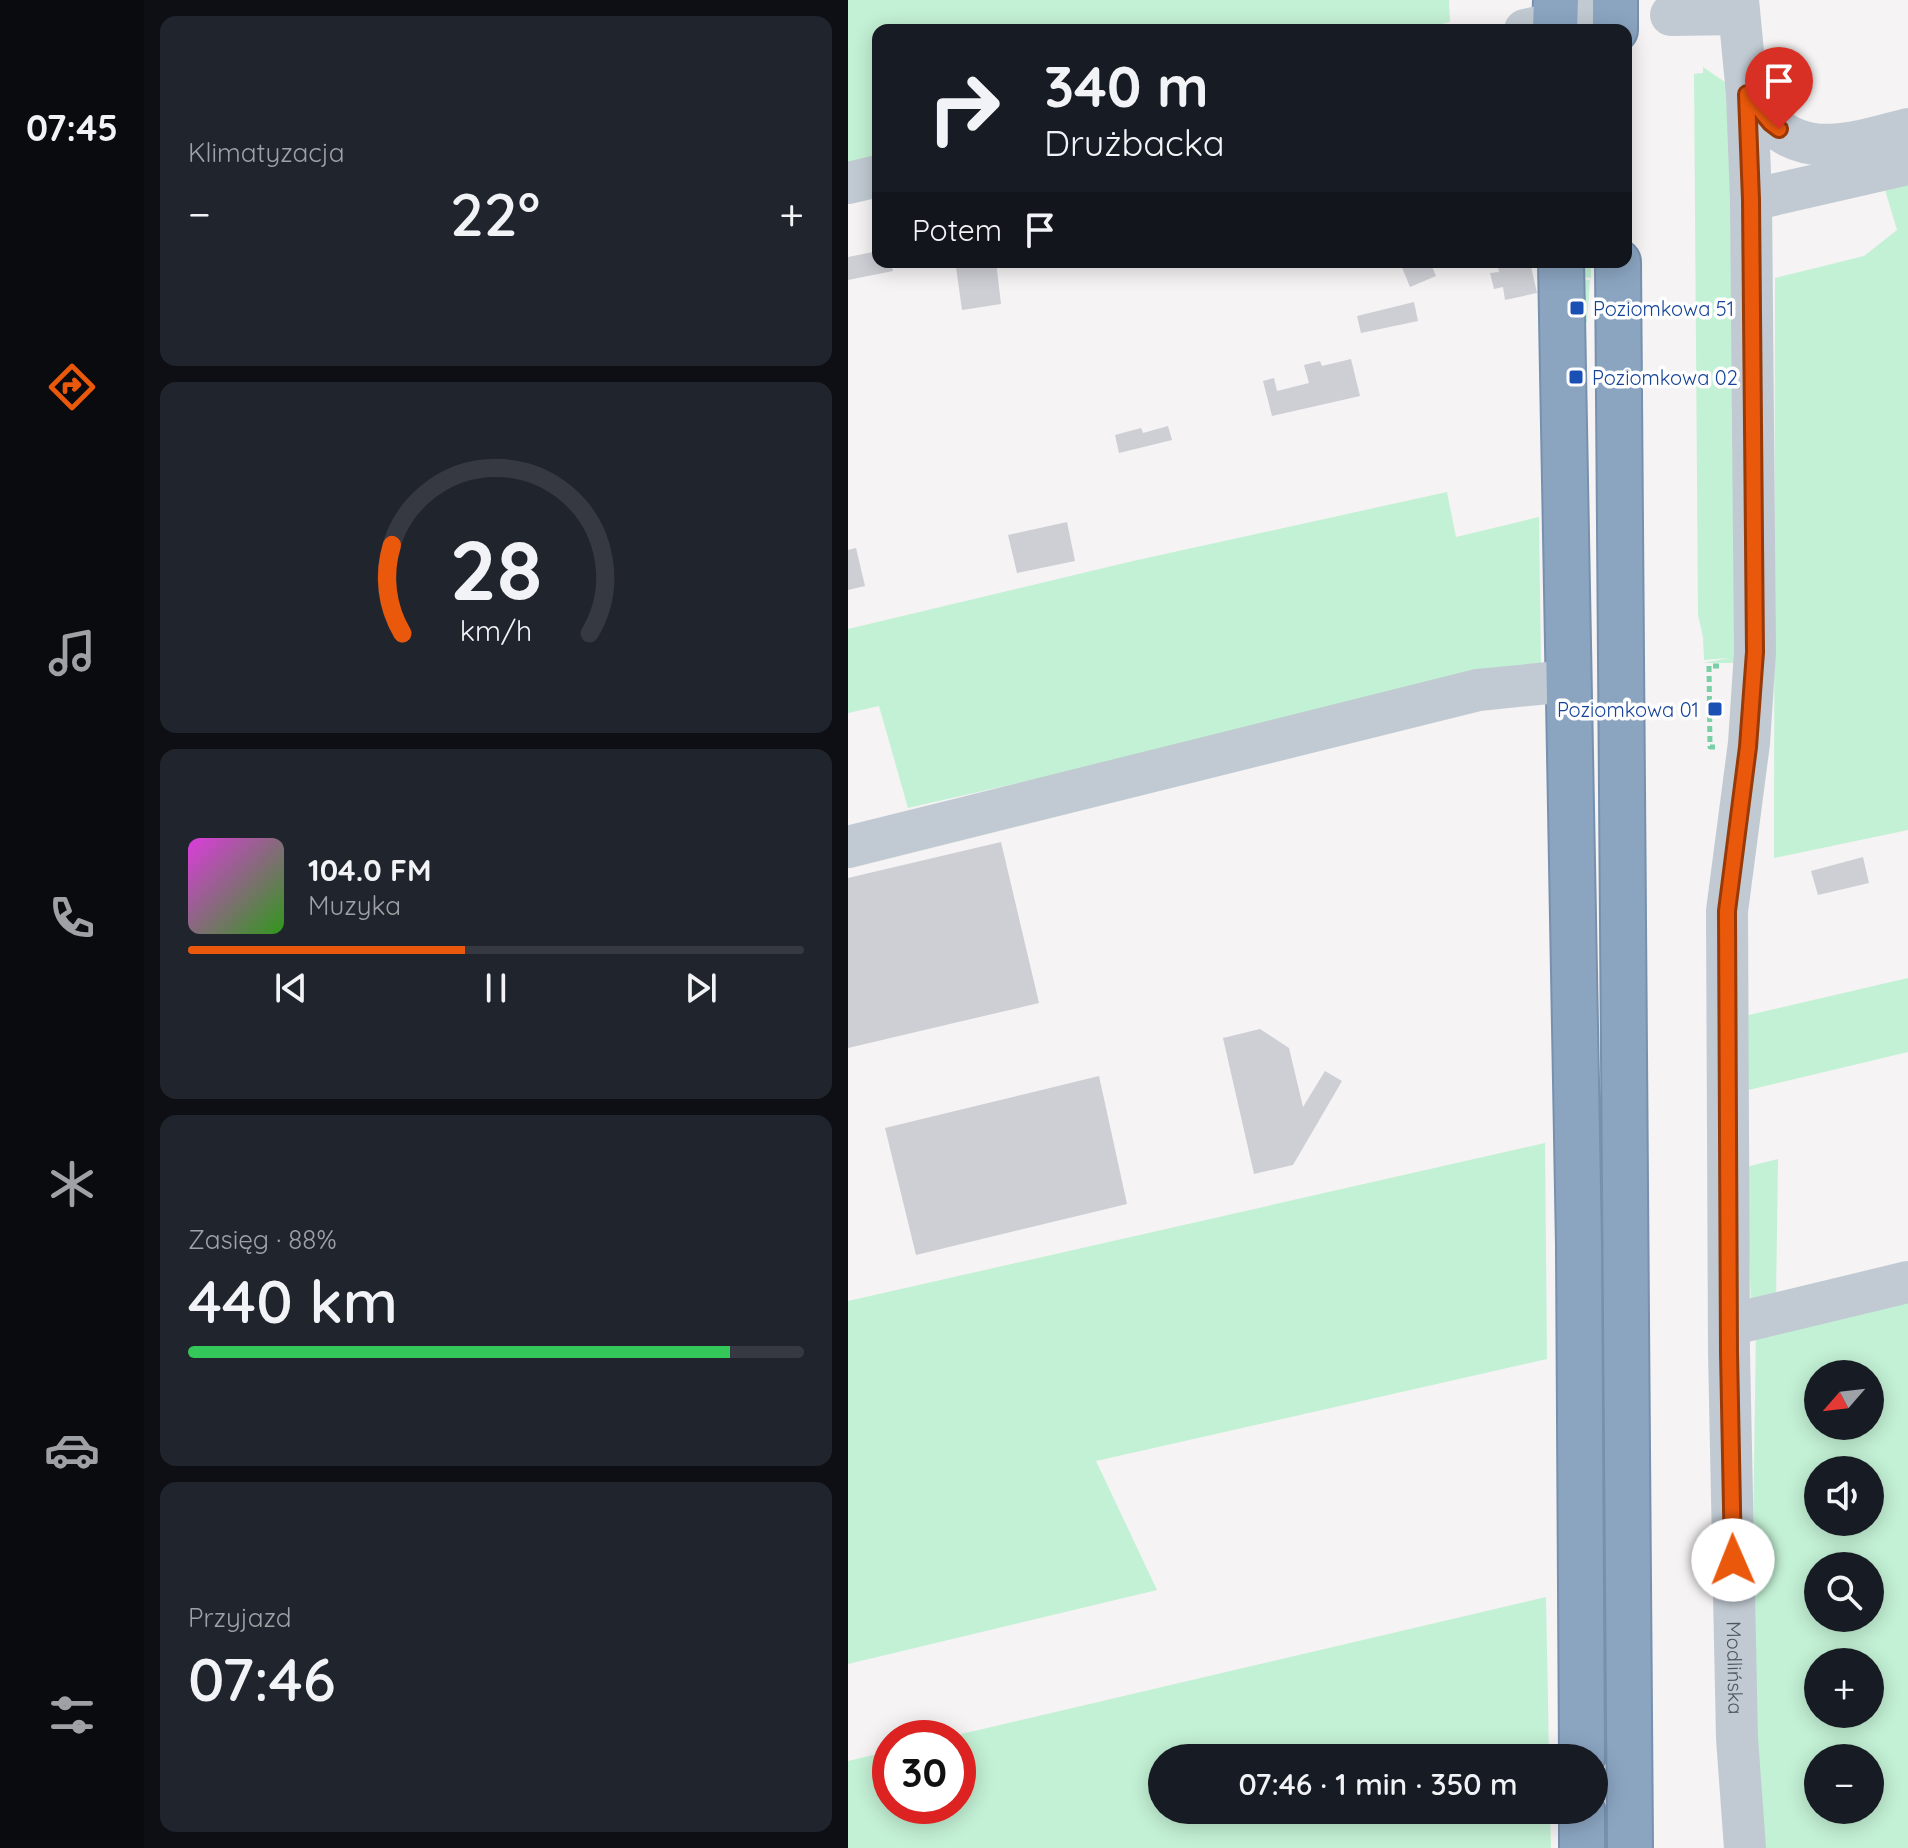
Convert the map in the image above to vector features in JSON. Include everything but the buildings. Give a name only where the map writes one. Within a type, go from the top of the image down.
[{"type":"highway","points":[[1561,268],[1579,1261],[1582,1744]]},
{"type":"highway","points":[[1618,268],[1630,1848]]},
{"type":"highway","points":[[1582,1824],[1582,1848]]},
{"type":"street","points":[[1671,15],[1739,7]]},
{"type":"street","name":"Modlińska","points":[[1739,7],[1747,94],[1751,200],[1755,652],[1748,747],[1727,911],[1729,1325],[1737,1738],[1745,1848]]},
{"type":"street","points":[[1548,21],[1615,16]]},
{"type":"street","points":[[1747,94],[1771,123],[1787,135],[1806,142],[1838,146],[1908,129]]},
{"type":"street","points":[[1751,200],[1908,164]]},
{"type":"street","points":[[848,183],[872,177]]},
{"type":"street","points":[[848,847],[1478,690],[1569,681]]},
{"type":"street","points":[[1729,1325],[1908,1282]]},
{"type":"green space","points":[[848,0],[1449,0],[1450,22],[1442,24],[872,24],[872,156],[848,162]]},
{"type":"green space","points":[[1703,67],[1738,91],[1733,210],[1737,663],[1703,663],[1729,658],[1704,660],[1698,615],[1694,74],[1703,73]]},
{"type":"green space","points":[[1908,185],[1908,830],[1774,858],[1775,278],[1864,256],[1897,230],[1885,190]]},
{"type":"green space","points":[[1568,268],[1591,268],[1591,278],[1581,277],[1590,280],[1587,323],[1569,323]]},
{"type":"green space","points":[[1447,492],[1456,537],[1539,517],[1541,664],[908,808],[879,706],[848,713],[848,629],[1133,561]]},
{"type":"green space","points":[[1908,978],[1908,1052],[1744,1091],[1740,1017]]},
{"type":"green space","points":[[1545,1143],[1547,1359],[1096,1461],[1157,1590],[848,1664],[848,1301]]},
{"type":"green space","points":[[1778,1159],[1776,1300],[1751,1306],[1746,1167]]},
{"type":"green space","points":[[1908,1292],[1908,1848],[1762,1848],[1752,1605],[1756,1328]]},
{"type":"green space","points":[[1546,1597],[1549,1744],[1148,1744],[1148,1824],[1550,1824],[1551,1848],[848,1848],[848,1761],[872,1755],[872,1824],[976,1824],[976,1731]]},
{"type":"place","name":"Poziomkowa 51","points":[[1577,308]]},
{"type":"place","name":"Poziomkowa 02","points":[[1576,377]]},
{"type":"place","name":"Poziomkowa 01","points":[[1715,709]]},
{"type":"route","points":[[1733,1560],[1727,911],[1748,747],[1755,652],[1751,200],[1747,94],[1779,129]]}]
